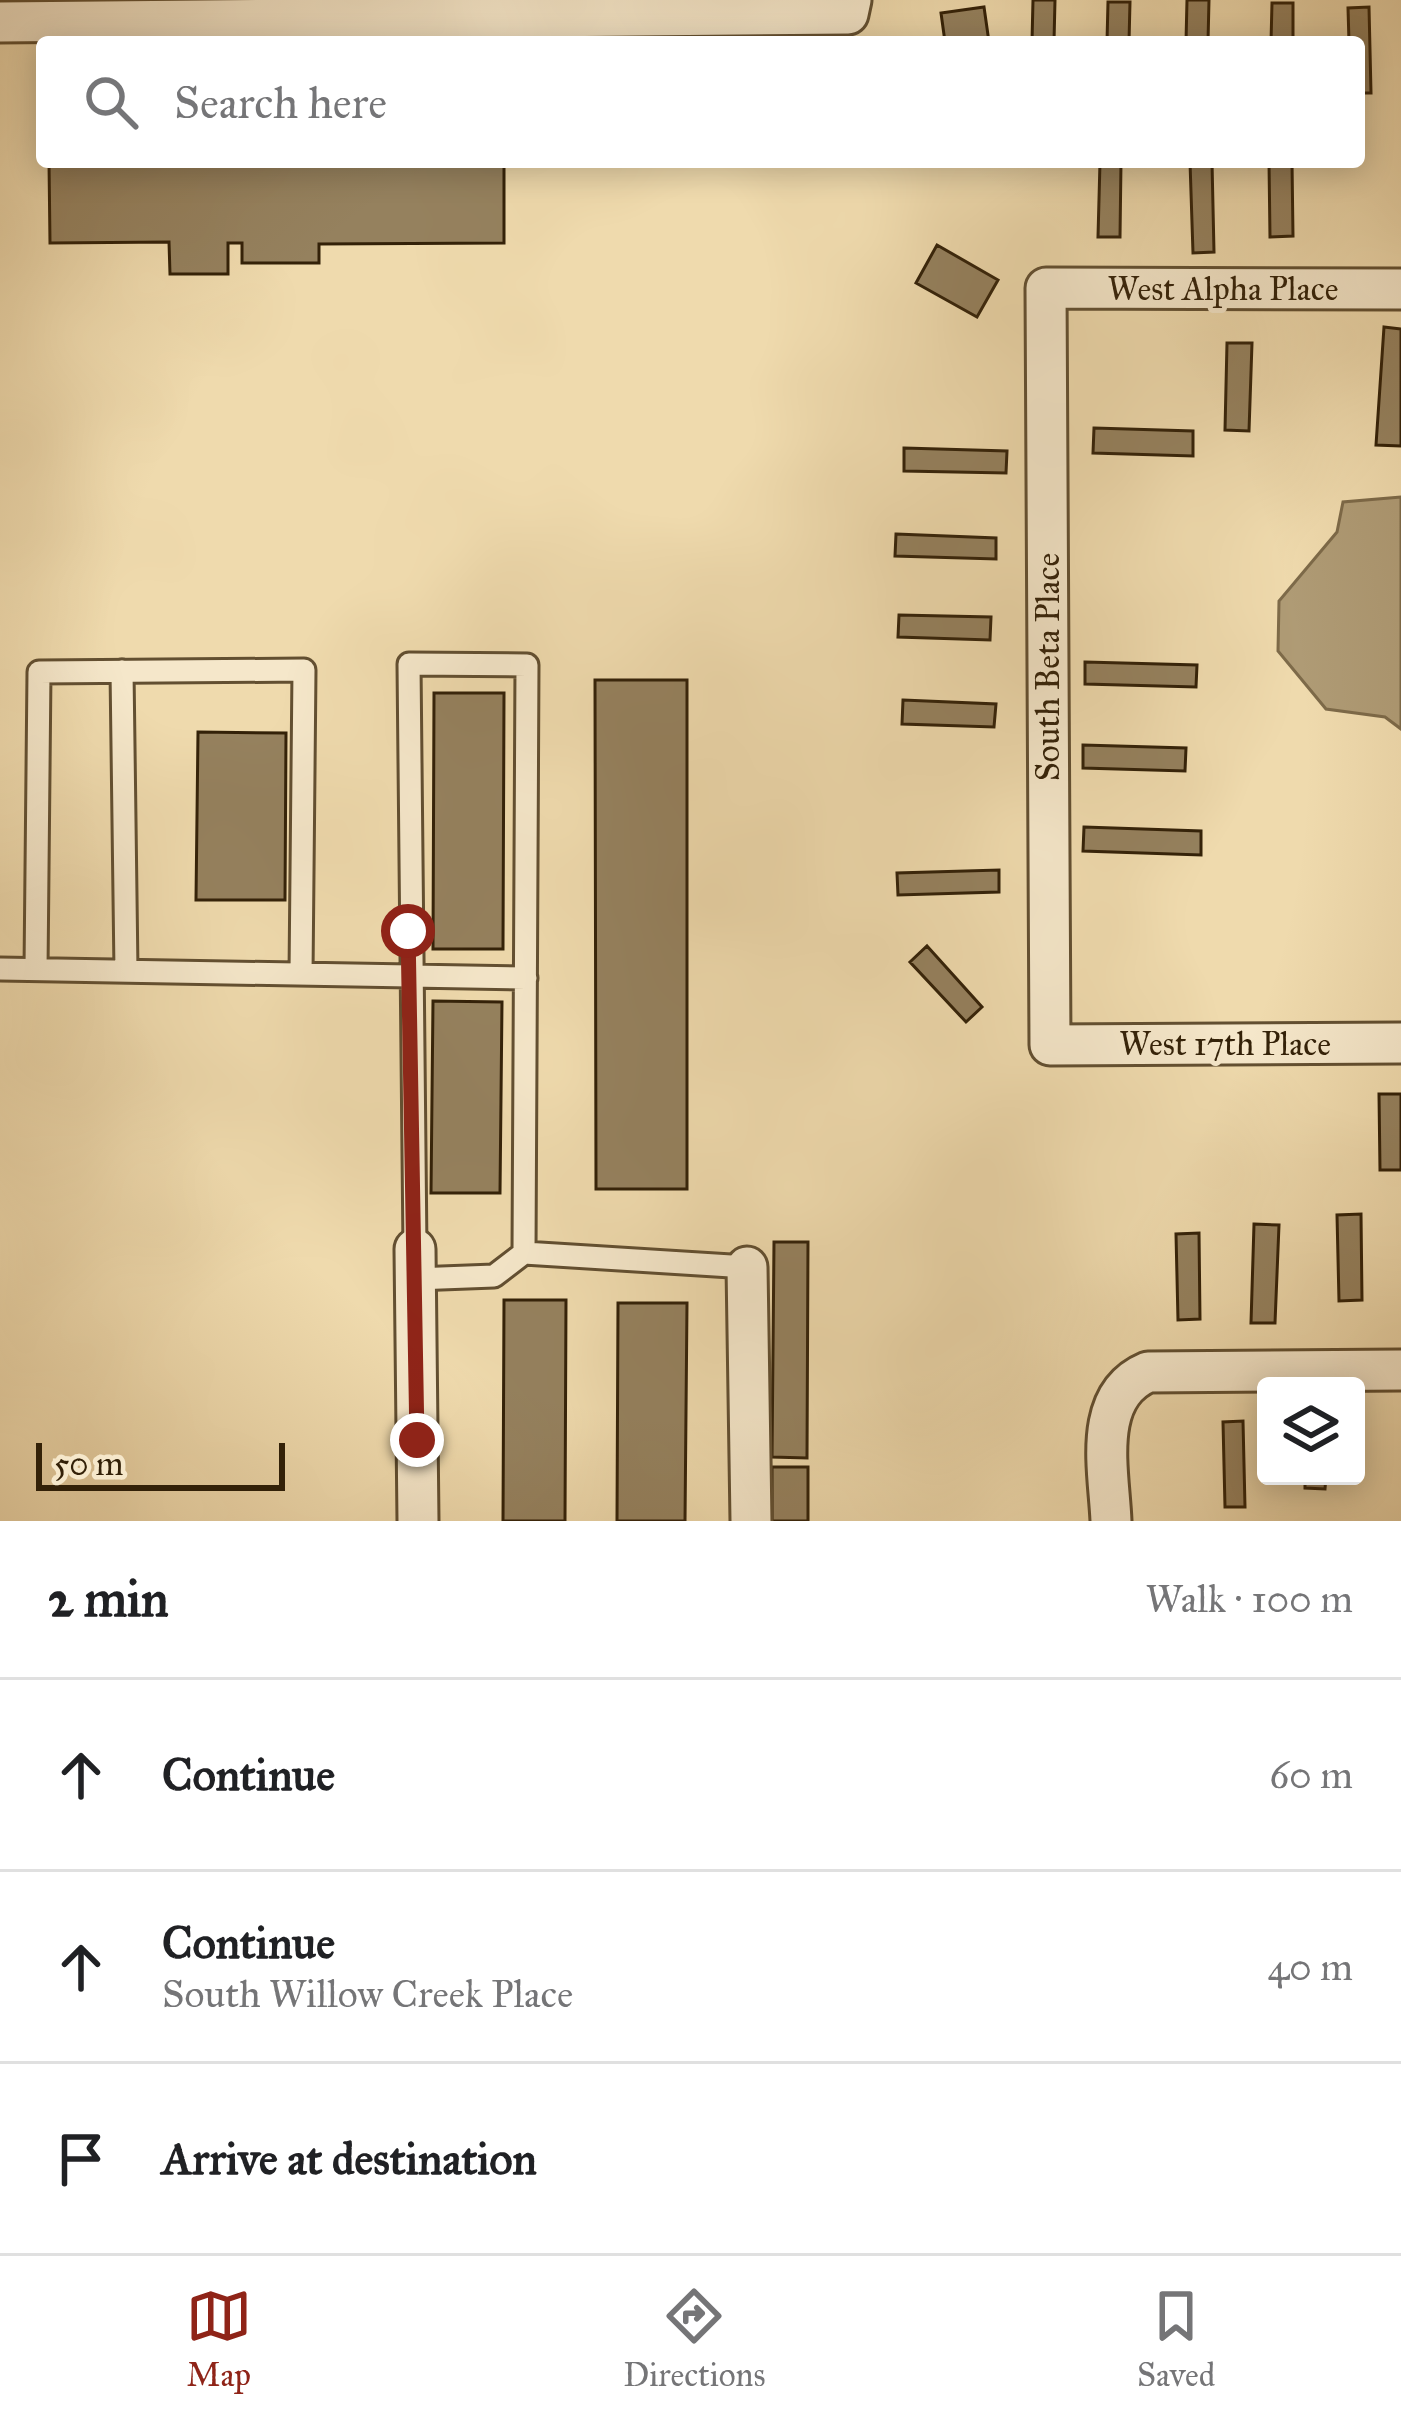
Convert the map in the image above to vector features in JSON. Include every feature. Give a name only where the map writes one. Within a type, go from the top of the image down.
[{"type":"street","points":[[0,22],[539,8],[848,14],[851,0]]},
{"type":"street","name":"West Alpha Place","points":[[1046,288],[1401,289]]},
{"type":"street","name":"South Beta Place","points":[[1046,288],[1050,1046]]},
{"type":"street","name":"West 17th Place","points":[[1050,1046],[1401,1043]]},
{"type":"street","points":[[415,1264],[418,1521]]},
{"type":"street","points":[[747,1267],[751,1521]]},
{"type":"street","points":[[1111,1521],[1111,1407],[1131,1379],[1148,1372],[1401,1370]]},
{"type":"lane","points":[[524,1253],[527,665],[409,664],[408,976],[415,1264],[494,1276],[524,1253],[747,1267]]},
{"type":"lane","points":[[36,969],[39,672],[304,670],[301,974]]},
{"type":"lane","points":[[122,671],[126,970]]},
{"type":"lane","points":[[0,968],[526,978]]},
{"type":"shaded area","points":[[1401,497],[1401,729],[1385,717],[1326,709],[1278,651],[1279,601],[1337,532],[1343,502]]},
{"type":"building","points":[[1033,0],[1055,0],[1054,36],[1032,36]]},
{"type":"building","points":[[1187,0],[1209,0],[1208,36],[1186,36]]},
{"type":"building","points":[[1108,2],[1130,2],[1129,36],[1107,36]]},
{"type":"building","points":[[1272,3],[1293,3],[1293,36],[1271,36]]},
{"type":"building","points":[[984,7],[988,36],[944,36],[941,13]]},
{"type":"building","points":[[1369,7],[1371,93],[1365,93],[1365,36],[1349,36],[1348,8]]},
{"type":"building","points":[[49,168],[504,168],[504,243],[319,244],[319,263],[242,263],[242,243],[228,243],[228,274],[170,274],[169,242],[50,243]]},
{"type":"building","points":[[1100,168],[1121,168],[1120,237],[1098,237]]},
{"type":"building","points":[[1190,168],[1212,168],[1214,252],[1193,253]]},
{"type":"building","points":[[1269,168],[1292,168],[1293,236],[1270,237]]},
{"type":"building","points":[[937,245],[998,280],[977,317],[916,283]]},
{"type":"building","points":[[1384,327],[1401,329],[1401,446],[1376,445]]},
{"type":"building","points":[[1227,343],[1252,343],[1249,431],[1225,430]]},
{"type":"building","points":[[1094,428],[1193,431],[1193,456],[1093,453]]},
{"type":"building","points":[[904,448],[1007,451],[1006,473],[904,471]]},
{"type":"building","points":[[896,534],[996,538],[996,559],[895,556]]},
{"type":"building","points":[[899,615],[991,617],[990,640],[898,637]]},
{"type":"building","points":[[1085,662],[1197,665],[1196,687],[1085,684]]},
{"type":"building","points":[[595,680],[687,680],[687,1189],[596,1189]]},
{"type":"building","points":[[434,693],[504,693],[503,949],[433,949]]},
{"type":"building","points":[[903,700],[996,704],[994,727],[902,724]]},
{"type":"building","points":[[198,732],[286,733],[285,900],[196,900]]},
{"type":"building","points":[[1083,745],[1186,748],[1185,771],[1083,768]]},
{"type":"building","points":[[1084,827],[1201,831],[1201,855],[1083,851]]},
{"type":"building","points":[[999,870],[999,892],[898,895],[897,873]]},
{"type":"building","points":[[927,946],[982,1007],[966,1022],[910,962]]},
{"type":"building","points":[[433,1001],[502,1002],[500,1193],[431,1193]]},
{"type":"building","points":[[1379,1094],[1401,1094],[1401,1170],[1380,1170]]},
{"type":"building","points":[[1361,1214],[1362,1300],[1339,1301],[1337,1215]]},
{"type":"building","points":[[1254,1224],[1279,1225],[1275,1323],[1251,1323]]},
{"type":"building","points":[[1199,1233],[1200,1319],[1178,1320],[1176,1234]]},
{"type":"building","points":[[774,1242],[808,1242],[807,1458],[772,1457]]},
{"type":"building","points":[[504,1300],[566,1300],[565,1521],[503,1521]]},
{"type":"building","points":[[618,1303],[687,1303],[685,1521],[617,1521]]},
{"type":"building","points":[[1243,1421],[1245,1507],[1225,1507],[1223,1422]]},
{"type":"building","points":[[772,1467],[808,1467],[808,1521],[772,1521]]},
{"type":"route","points":[[408,931],[417,1440]]}]
